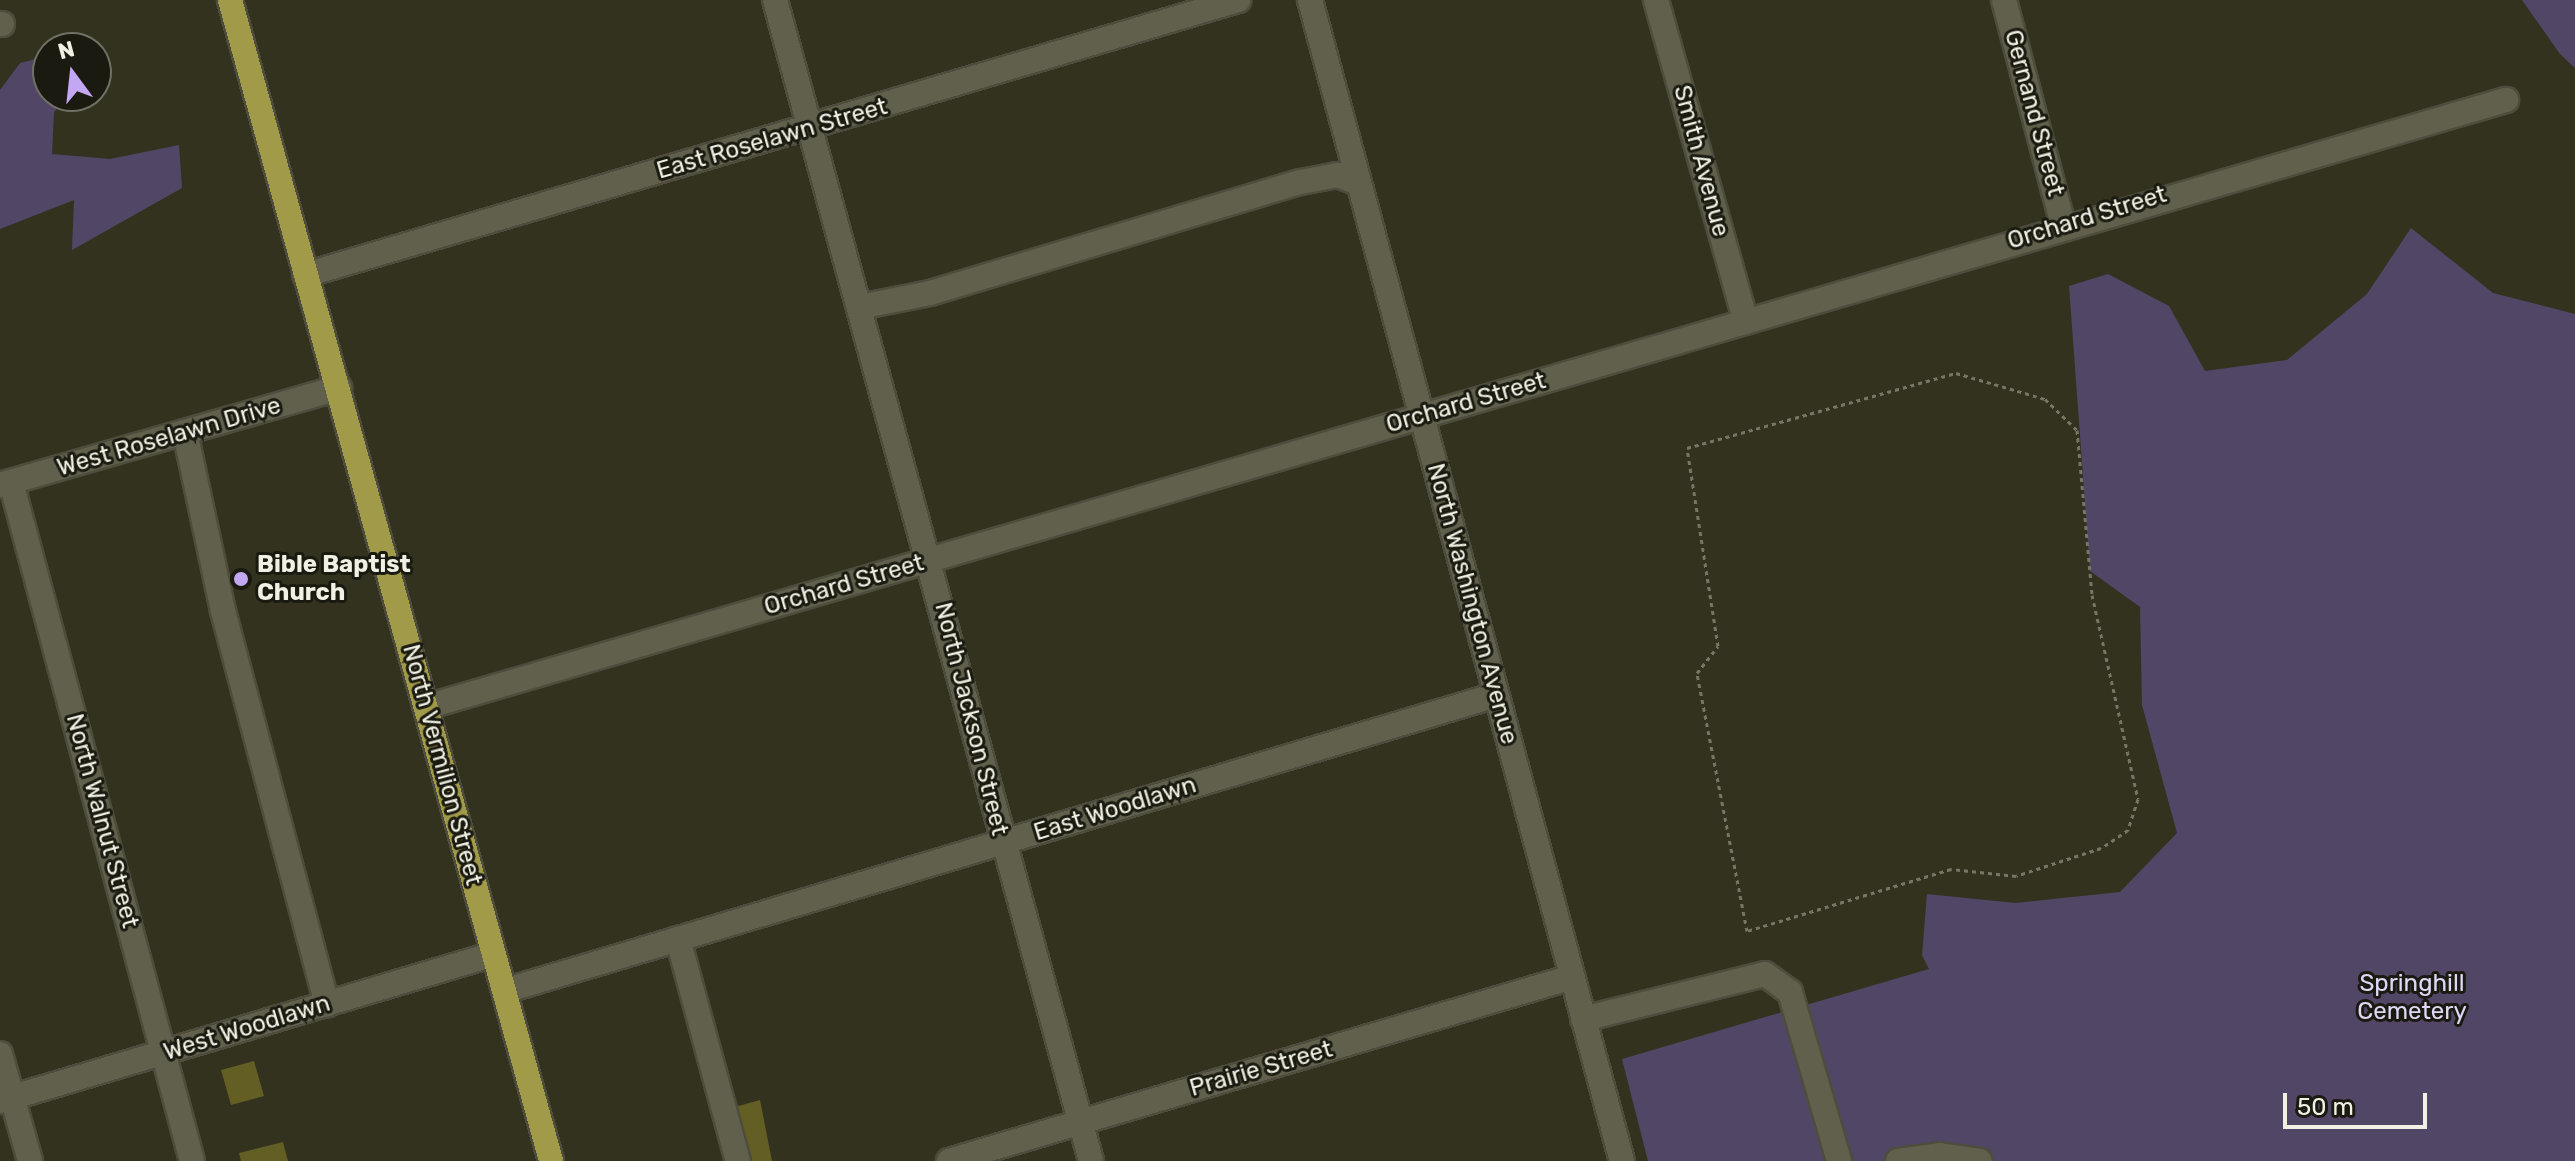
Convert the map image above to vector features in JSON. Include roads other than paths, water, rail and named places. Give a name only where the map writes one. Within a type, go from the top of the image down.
[{"type":"main road","name":"North Vermilion Street","points":[[230,0],[551,1161]]},
{"type":"street","name":"North Jackson Street","points":[[775,0],[930,560],[1003,843],[1091,1161]]},
{"type":"street","name":"East Roselawn Street","points":[[305,275],[1238,0]]},
{"type":"street","name":"North Washington Avenue","points":[[1310,0],[1622,1161]]},
{"type":"street","name":"Smith Avenue","points":[[1656,0],[1746,322]]},
{"type":"street","name":"Gernand Street","points":[[2004,0],[2063,225]]},
{"type":"street","name":"Orchard Street","points":[[426,707],[1746,322],[2063,225],[2506,100]]},
{"type":"street","points":[[860,307],[930,293],[1301,182],[1337,175],[1359,183]]},
{"type":"street","name":"West Roselawn Drive","points":[[6,484],[339,388]]},
{"type":"street","points":[[185,432],[223,611],[327,1004]]},
{"type":"street","name":"North Walnut Street","points":[[6,484],[165,1053],[192,1161]]},
{"type":"street","name":"East Woodlawn","points":[[504,991],[1496,695]]},
{"type":"street","points":[[678,939],[738,1161]]},
{"type":"street","name":"West Woodlawn","points":[[6,1099],[494,954]]},
{"type":"street","name":"Prairie Street","points":[[949,1161],[1572,977]]},
{"type":"street","points":[[1583,1019],[1735,977],[1772,978],[1790,992],[1839,1161]]},
{"type":"street","points":[[0,1054],[6,1099],[30,1161]]},
{"type":"street","points":[[1898,1161],[1940,1155],[1980,1161]]},
{"type":"place","name":"Bible Baptist Church","points":[[241,579]]},
{"type":"park label","name":"Springhill Cemetery","points":[[2412,998]]}]
